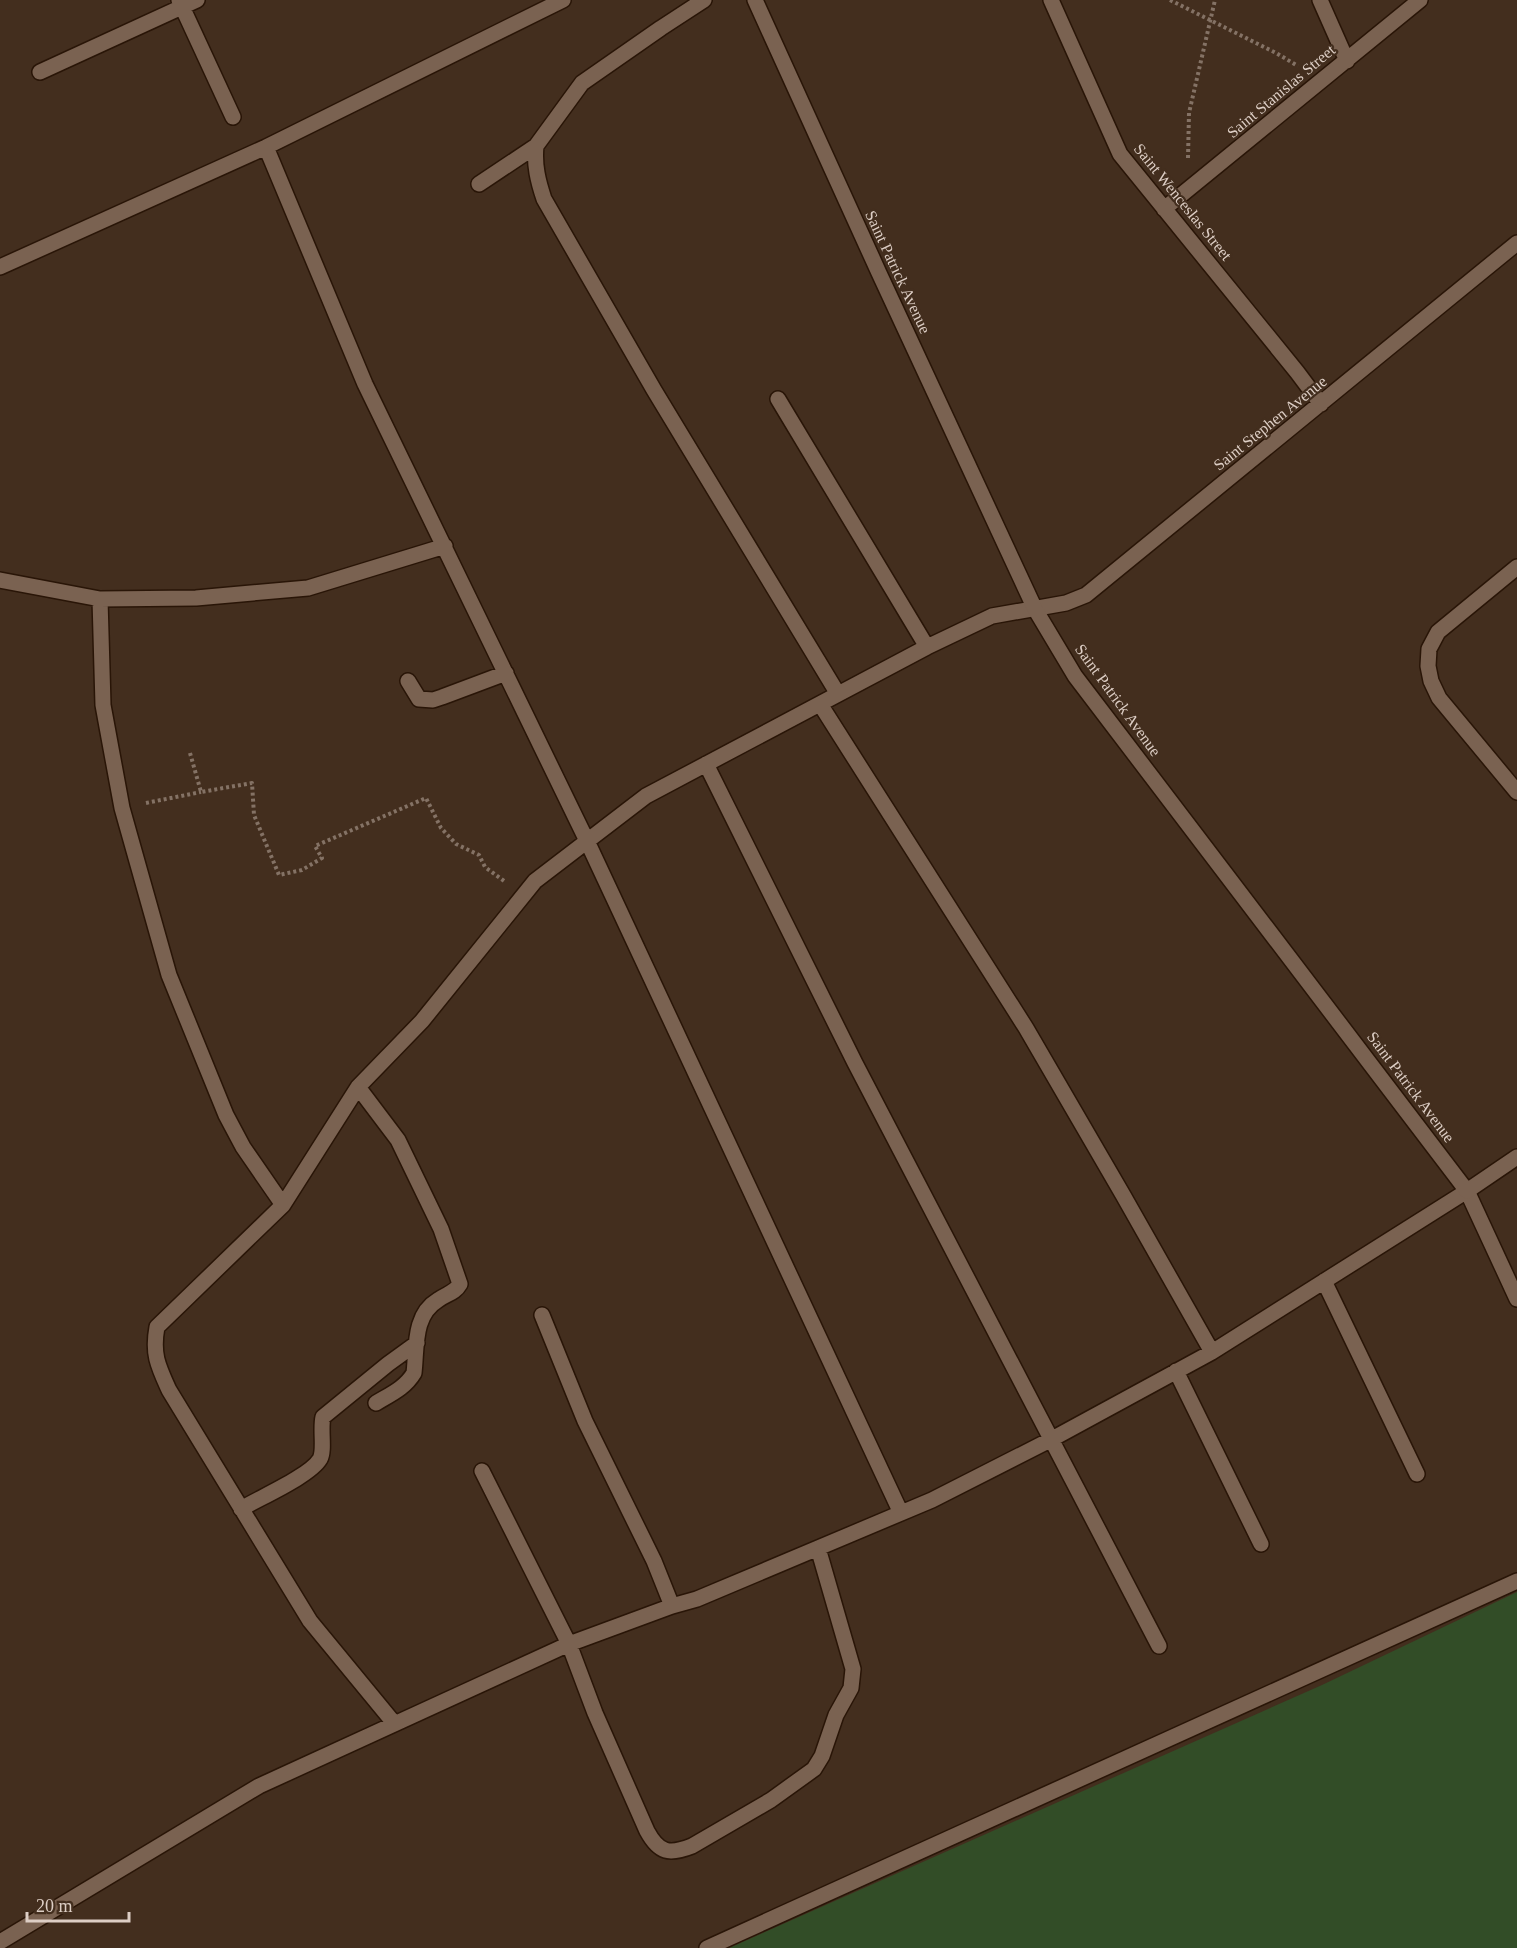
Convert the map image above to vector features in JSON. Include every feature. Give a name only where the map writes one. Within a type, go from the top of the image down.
[{"type":"street","points":[[40,72],[180,3],[197,0]]},
{"type":"street","points":[[1,263],[266,147],[563,0]]},
{"type":"street","points":[[479,184],[536,146],[582,83],[704,0]]},
{"type":"street","name":"Saint Patrick Avenue","points":[[755,0],[1035,609],[1076,676],[1467,1191],[1517,1299]]},
{"type":"street","name":"Saint Wenceslas Street","points":[[1051,0],[1120,154],[1321,404]]},
{"type":"street","points":[[1320,0],[1347,61]]},
{"type":"street","name":"Saint Stanislas Street","points":[[1164,209],[1420,0]]},
{"type":"street","points":[[180,3],[233,117]]},
{"type":"street","points":[[536,146],[537,177],[544,199],[654,390],[838,694]]},
{"type":"street","points":[[266,147],[365,384],[587,841],[901,1513]]},
{"type":"street","name":"Saint Stephen Avenue","points":[[394,1723],[310,1621],[169,1390],[159,1368],[154,1346],[157,1327],[283,1205],[358,1087],[422,1021],[535,881],[646,796],[927,647],[992,615],[1066,603],[1097,588],[1517,243]]},
{"type":"street","points":[[778,399],[927,647]]},
{"type":"street","points":[[0,580],[100,599],[196,598],[308,588],[445,546]]},
{"type":"street","points":[[1517,567],[1438,632],[1430,649],[1428,666],[1431,681],[1439,698],[1517,792]]},
{"type":"street","points":[[100,599],[102,705],[122,808],[169,975],[226,1115],[243,1147],[283,1205]]},
{"type":"street","points":[[408,681],[419,699],[433,700],[506,674]]},
{"type":"street","points":[[820,704],[1020,1018],[1212,1352]]},
{"type":"street","points":[[706,764],[855,1063],[1160,1647]]},
{"type":"street","points":[[358,1087],[398,1140],[441,1229],[459,1277],[459,1287],[429,1306],[421,1317],[414,1373],[410,1380],[404,1387],[376,1403]]},
{"type":"street","points":[[0,1942],[259,1786],[570,1644],[697,1599],[932,1500],[1052,1439],[1212,1352],[1517,1157]]},
{"type":"street","points":[[1324,1281],[1417,1474]]},
{"type":"street","points":[[542,1315],[585,1421],[654,1561],[672,1606]]},
{"type":"street","points":[[241,1509],[313,1466],[320,1459],[323,1417],[417,1343]]},
{"type":"street","points":[[1176,1371],[1261,1544]]},
{"type":"street","points":[[482,1471],[570,1644],[596,1713],[647,1831],[655,1844],[664,1850],[682,1850],[771,1800],[808,1775],[822,1755],[836,1715],[851,1688],[853,1669],[818,1548]]},
{"type":"street","points":[[706,1948],[1517,1581]]},
{"type":"path","points":[[1170,0],[1276,52],[1322,81]]},
{"type":"path","points":[[1187,191],[1189,114],[1215,0]]},
{"type":"path","points":[[190,753],[201,792]]},
{"type":"path","points":[[122,808],[252,783],[254,815],[279,875],[302,870],[322,858],[315,846],[426,798],[441,828],[456,844],[479,855],[485,867],[523,896]]},
{"type":"green space","points":[[1517,1592],[1517,1948],[729,1948],[1322,1685]]}]
